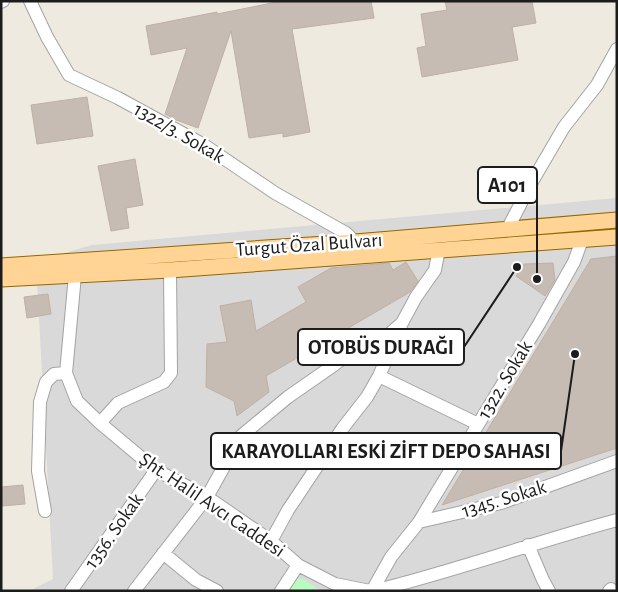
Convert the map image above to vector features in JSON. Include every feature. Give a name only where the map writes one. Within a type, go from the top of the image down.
[{"type":"main road","name":"Turgut Özal Bulvarı","points":[[1,266],[355,242],[617,220]]},
{"type":"main road","points":[[1,279],[170,270],[617,237]]},
{"type":"street","name":"1322/3. Sokak","points":[[30,1],[47,37],[70,75],[118,98],[204,145],[275,193],[346,233],[355,242]]},
{"type":"street","points":[[508,228],[564,127],[596,85],[617,49]]},
{"type":"street","name":"1322. Sokak","points":[[371,591],[391,558],[418,522],[543,316],[574,262],[582,240]]},
{"type":"street","points":[[270,541],[342,428],[367,397],[379,376],[402,323],[416,297],[435,270],[440,249]]},
{"type":"street","points":[[100,423],[118,403],[164,382],[171,373],[170,270]]},
{"type":"street","points":[[45,511],[38,471],[40,402],[46,382],[54,374],[66,373],[75,275]]},
{"type":"street","points":[[134,591],[207,497],[241,436],[363,342],[387,336],[402,323]]},
{"type":"street","name":"Şht. Halil Avcı Caddesi","points":[[66,373],[77,401],[156,470],[207,497],[270,541],[298,565],[335,584],[371,591],[422,585],[528,545],[617,520]]},
{"type":"street","points":[[379,376],[478,424]]},
{"type":"street","name":"1345. Sokak","points":[[418,522],[501,502],[617,461]]},
{"type":"street","name":"1356. Sokak","points":[[71,591],[156,470]]},
{"type":"street","points":[[528,545],[549,591]]},
{"type":"street","points":[[163,553],[196,580],[217,591]]},
{"type":"street","points":[[281,591],[298,565]]},
{"type":"shaded area","points":[[617,198],[617,591],[29,591],[53,579],[36,261],[92,245]]},
{"type":"green space","points":[[296,579],[303,579],[321,591],[289,591]]},
{"type":"building","points":[[282,1],[371,1],[374,18],[292,29],[310,132],[283,137],[283,133],[249,138],[231,31],[198,128],[165,114],[187,48],[151,55],[146,26]]},
{"type":"building","points":[[445,1],[532,1],[536,23],[512,27],[518,60],[422,77],[417,48],[426,46],[421,14],[447,10]]},
{"type":"building","points":[[87,97],[93,136],[37,144],[31,105]]},
{"type":"building","points":[[135,159],[143,205],[126,208],[129,228],[111,231],[98,166]]},
{"type":"building","points":[[617,256],[617,448],[442,505],[591,259]]},
{"type":"building","points":[[406,262],[418,281],[410,292],[266,376],[269,392],[237,416],[234,401],[206,387],[207,344],[227,342],[220,306],[251,300],[256,331],[306,302],[298,287],[331,268],[389,263],[393,270]]},
{"type":"building","points":[[553,263],[555,280],[545,296],[516,276],[524,264]]},
{"type":"building","points":[[48,294],[51,314],[27,318],[24,297]]},
{"type":"building","points":[[23,485],[25,504],[2,506],[1,487]]},
{"type":"place","name":"OTOBÜS DURAĞI","points":[[517,267]]},
{"type":"place","name":"A101","points":[[537,279]]},
{"type":"place","name":"KARAYOLLARI ESKİ ZİFT DEPO SAHASI","points":[[575,354]]}]
